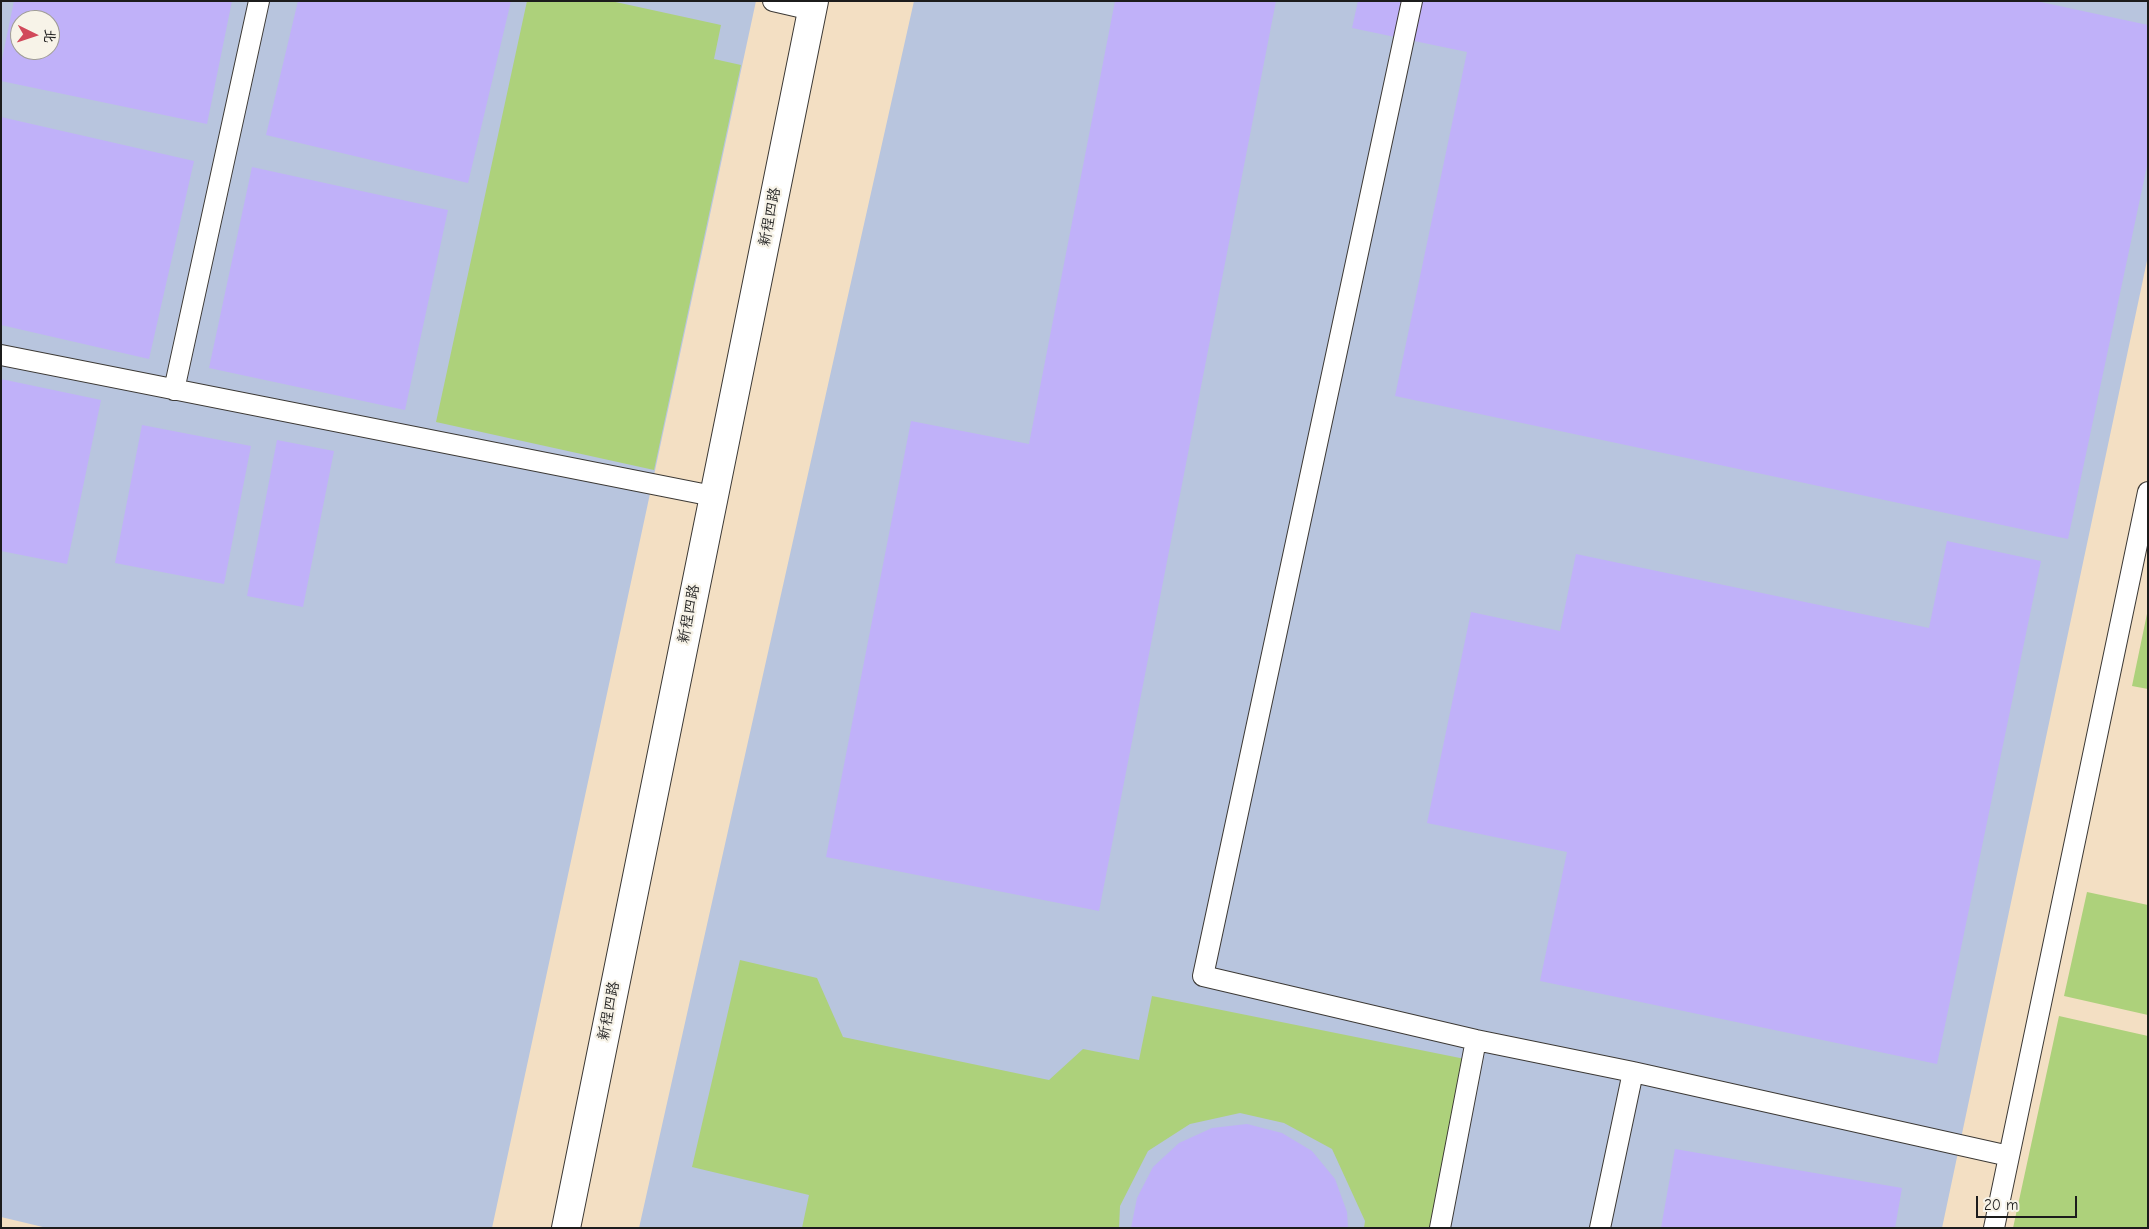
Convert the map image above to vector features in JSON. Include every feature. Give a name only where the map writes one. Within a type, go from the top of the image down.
[{"type":"street","name":"新程四路","points":[[566,1228],[813,5]]},
{"type":"lane","points":[[174,390],[260,1]]},
{"type":"lane","points":[[773,1],[813,5]]},
{"type":"lane","points":[[1412,1],[1203,976],[1476,1040],[1633,1072],[2009,1156]]},
{"type":"lane","points":[[1,355],[713,496]]},
{"type":"lane","points":[[1994,1228],[2148,492]]},
{"type":"lane","points":[[1440,1228],[1476,1040]]},
{"type":"lane","points":[[1600,1228],[1633,1072]]},
{"type":"shaded area","points":[[1,1],[756,1],[492,1228],[47,1228],[1,1217]]},
{"type":"shaded area","points":[[914,1],[2148,1],[2148,256],[1942,1228],[639,1228]]},
{"type":"green space","points":[[527,1],[611,1],[721,25],[714,59],[741,65],[654,470],[436,422]]},
{"type":"green space","points":[[2148,609],[2148,689],[2132,686]]},
{"type":"green space","points":[[2087,892],[2148,905],[2148,1015],[2064,996]]},
{"type":"green space","points":[[740,960],[817,978],[843,1037],[1049,1080],[1083,1049],[1139,1060],[1152,996],[1465,1059],[1432,1228],[1364,1228],[1365,1221],[1332,1149],[1284,1123],[1240,1113],[1190,1124],[1148,1151],[1120,1206],[1119,1228],[802,1228],[809,1195],[692,1167]]},
{"type":"green space","points":[[2059,1016],[2148,1036],[2148,1228],[2013,1228]]},
{"type":"building","points":[[14,1],[232,1],[207,124],[1,81],[1,64],[10,20],[10,60],[60,60],[60,10],[12,10]]},
{"type":"building","points":[[298,1],[511,1],[468,183],[266,135]]},
{"type":"building","points":[[1115,1],[1276,1],[1099,911],[826,857],[911,421],[1029,444]]},
{"type":"building","points":[[1358,1],[2036,1],[2148,25],[2148,161],[2068,539],[1395,396],[1467,52],[1352,28]]},
{"type":"building","points":[[1,117],[194,161],[149,359],[1,325]]},
{"type":"building","points":[[252,167],[448,210],[405,410],[209,368]]},
{"type":"building","points":[[1,379],[101,400],[67,564],[1,551]]},
{"type":"building","points":[[142,425],[251,446],[224,584],[115,563]]},
{"type":"building","points":[[277,440],[334,451],[303,607],[247,596]]},
{"type":"building","points":[[1947,541],[2041,561],[1937,1064],[1540,981],[1567,852],[1427,823],[1471,612],[1560,631],[1576,554],[1929,628]]},
{"type":"building","points":[[1247,1124],[1282,1133],[1312,1151],[1335,1179],[1347,1212],[1348,1228],[1131,1228],[1137,1198],[1153,1167],[1179,1143],[1212,1128]]},
{"type":"building","points":[[1675,1149],[1902,1188],[1895,1228],[1661,1228]]}]
